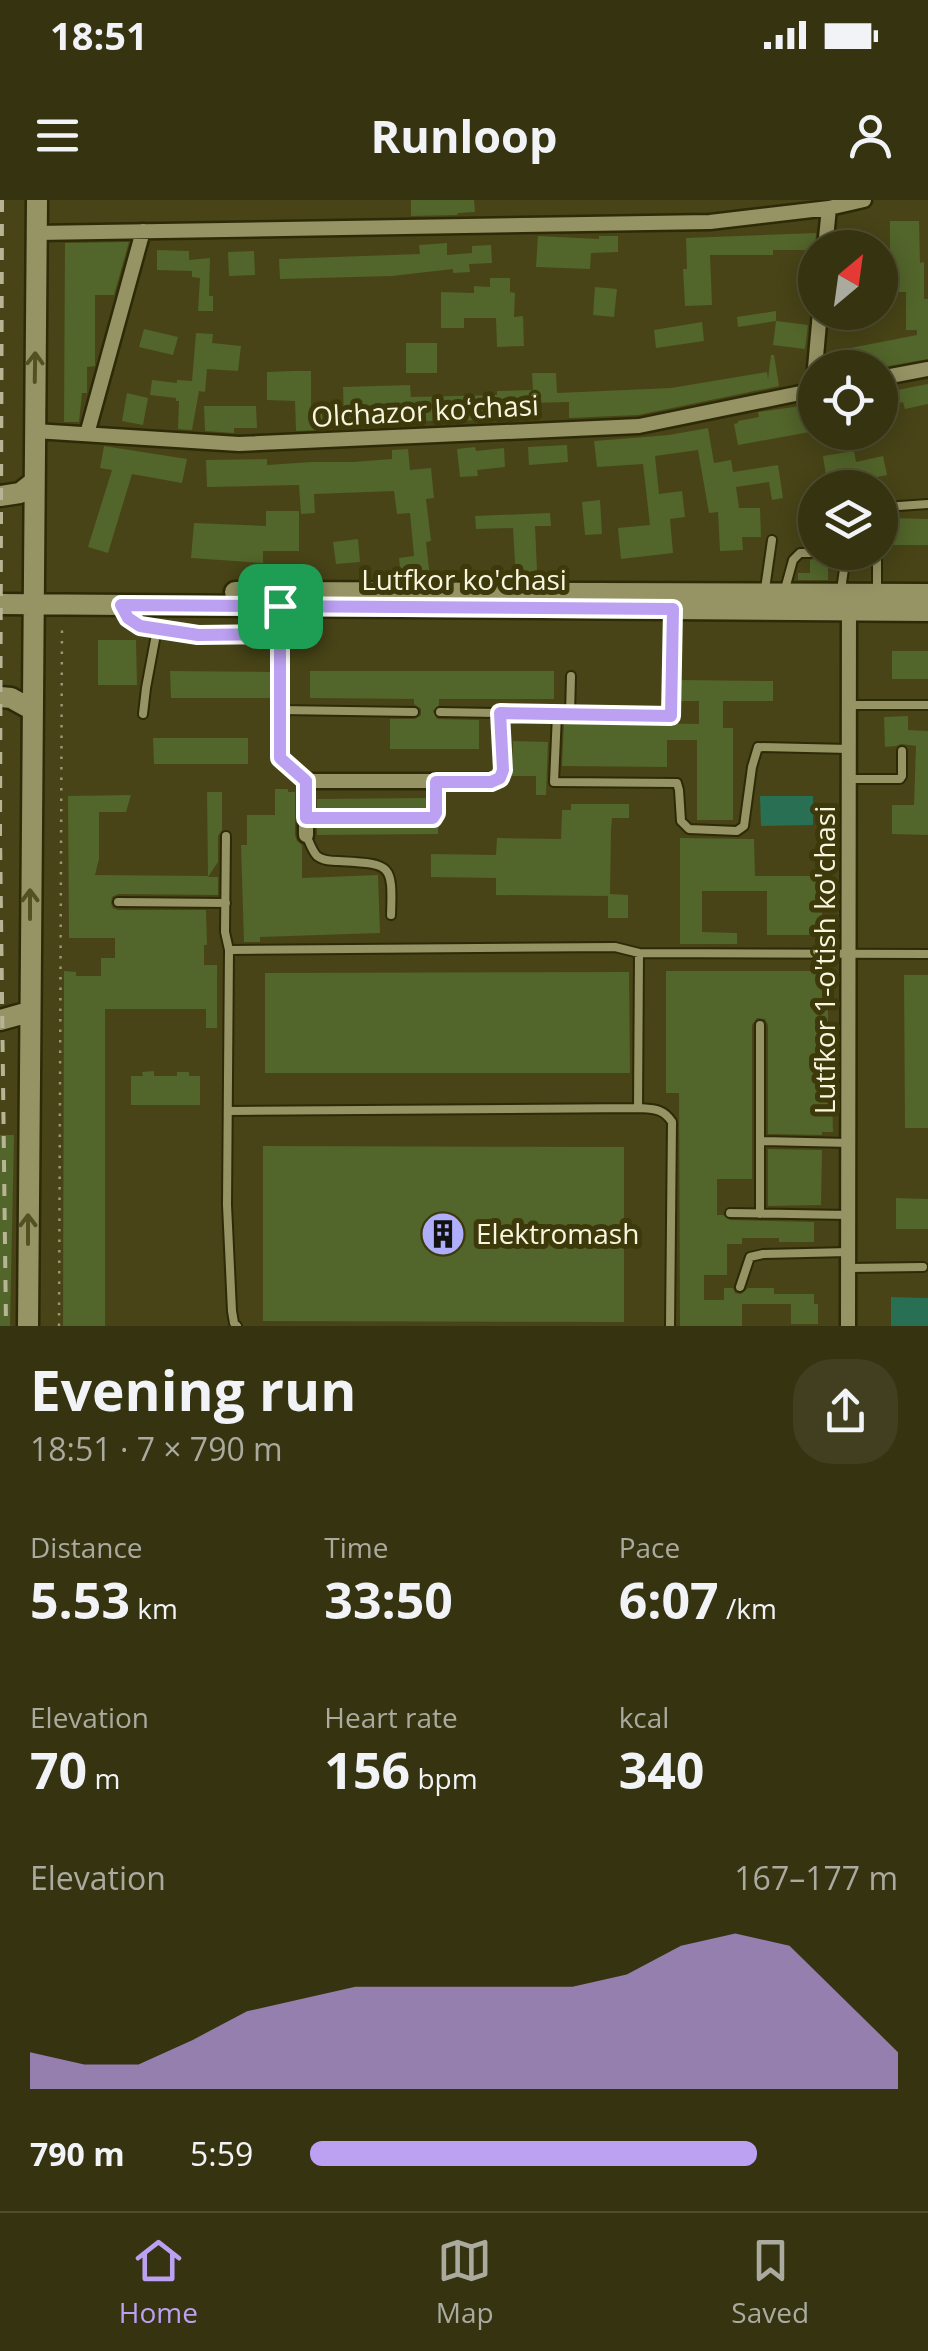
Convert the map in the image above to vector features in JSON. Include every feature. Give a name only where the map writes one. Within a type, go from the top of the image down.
[{"type":"main road","points":[[28,1326],[37,200]]},
{"type":"main road","points":[[0,496],[20,493],[34,482]]},
{"type":"main road","name":"Lutfkor ko'chasi","points":[[0,590],[62,605],[774,594],[928,610]]},
{"type":"main road","name":"Lutfkor ko'chasi","points":[[0,604],[33,597],[673,609],[928,594]]},
{"type":"main road","points":[[0,697],[11,698],[31,710]]},
{"type":"main road","points":[[0,1020],[30,1012]]},
{"type":"street","points":[[36,233],[710,222],[864,200]]},
{"type":"street","points":[[827,230],[829,208]]},
{"type":"street","points":[[87,434],[143,231]]},
{"type":"street","points":[[898,375],[928,369]]},
{"type":"street","name":"Olchazor koʻchasi","points":[[34,432],[239,444],[639,426],[798,394]]},
{"type":"street","points":[[281,599],[280,758],[306,781],[491,782],[500,778],[503,770],[500,713]]},
{"type":"street","name":"Lutfkor 1-o'tish ko'chasi","points":[[846,599],[850,705],[848,1326]]},
{"type":"street","points":[[306,781],[306,835]]},
{"type":"lane","points":[[898,506],[928,504]]},
{"type":"lane","points":[[772,540],[774,594]]},
{"type":"lane","points":[[774,594],[798,555]]},
{"type":"lane","points":[[844,570],[846,599]]},
{"type":"lane","points":[[877,570],[877,594]]},
{"type":"lane","points":[[121,605],[128,618],[140,626],[198,635],[280,634]]},
{"type":"lane","points":[[440,712],[671,716],[673,609]]},
{"type":"lane","points":[[144,714],[157,628]]},
{"type":"lane","points":[[570,714],[571,676]]},
{"type":"lane","points":[[850,705],[928,705]]},
{"type":"lane","points":[[280,710],[414,712]]},
{"type":"lane","points":[[556,714],[554,782],[677,783],[681,822],[689,829],[737,831],[744,826],[758,747],[850,749]]},
{"type":"lane","points":[[850,779],[900,779],[902,752]]},
{"type":"lane","points":[[306,818],[433,818],[436,782]]},
{"type":"lane","points":[[306,835],[315,855],[326,860],[374,863],[384,869],[392,879],[391,915]]},
{"type":"lane","points":[[226,836],[227,1205],[232,1311],[238,1326]]},
{"type":"lane","points":[[118,902],[226,903]]},
{"type":"lane","points":[[229,950],[614,946],[640,953],[928,954]]},
{"type":"lane","points":[[638,1108],[640,953]]},
{"type":"lane","points":[[760,1025],[760,1214]]},
{"type":"lane","points":[[228,1111],[638,1108],[666,1113],[672,1122],[670,1326]]},
{"type":"lane","points":[[760,1141],[850,1143]]},
{"type":"lane","points":[[730,1213],[849,1215]]},
{"type":"lane","points":[[740,1287],[750,1257],[763,1254],[924,1267]]},
{"type":"path","points":[[59,1326],[62,605]]},
{"type":"green space","points":[[760,796],[813,796],[813,825],[761,826]]},
{"type":"green space","points":[[891,1297],[928,1298],[928,1326],[891,1326]]},
{"type":"building","points":[[411,200],[474,200],[475,212],[411,216]]},
{"type":"building","points":[[890,221],[919,221],[924,299],[928,299],[928,359],[898,364],[898,350],[840,350],[917,335],[917,330],[906,330],[906,292],[898,292],[898,230],[890,230]]},
{"type":"building","points":[[798,234],[798,250],[773,250],[773,255],[710,255],[712,305],[685,306],[686,238]]},
{"type":"building","points":[[538,236],[618,236],[618,252],[591,253],[590,269],[536,267]]},
{"type":"building","points":[[129,242],[114,295],[95,295],[95,366],[87,367],[87,393],[82,393],[79,422],[64,422],[65,243]]},
{"type":"building","points":[[447,243],[447,255],[472,253],[472,246],[491,245],[492,263],[469,264],[470,272],[453,273],[453,269],[392,276],[280,279],[279,259],[420,254],[419,245]]},
{"type":"building","points":[[157,250],[189,251],[189,260],[210,258],[209,296],[213,296],[213,311],[198,311],[200,278],[192,277],[192,271],[157,270]]},
{"type":"building","points":[[254,251],[255,275],[229,276],[228,252]]},
{"type":"building","points":[[490,278],[510,278],[510,292],[515,293],[514,317],[523,316],[524,346],[497,347],[496,318],[464,318],[464,328],[441,328],[441,292],[474,293],[474,286],[490,287]]},
{"type":"building","points":[[595,287],[617,289],[614,317],[593,315]]},
{"type":"building","points":[[776,311],[776,321],[738,327],[737,317]]},
{"type":"building","points":[[776,321],[798,324],[798,330],[807,330],[805,349],[773,345]]},
{"type":"building","points":[[702,322],[704,341],[656,348],[654,330]]},
{"type":"building","points":[[144,329],[178,337],[173,355],[139,347]]},
{"type":"building","points":[[196,333],[213,334],[212,343],[241,346],[238,371],[207,369],[205,392],[199,391],[192,430],[178,429],[179,401],[150,395],[152,380],[192,381]]},
{"type":"building","points":[[406,343],[437,343],[437,373],[406,373]]},
{"type":"building","points":[[771,355],[779,386],[638,415],[569,418],[569,402],[528,403],[529,413],[495,414],[495,420],[422,421],[421,414],[365,415],[365,421],[344,422],[343,387],[410,385],[411,397],[497,395],[497,391],[533,390],[532,373],[556,373],[557,393],[671,388],[767,372],[768,379]]},
{"type":"building","points":[[311,371],[311,414],[322,414],[323,430],[296,431],[295,401],[267,400],[267,372]]},
{"type":"building","points":[[928,384],[928,404],[905,409],[903,402],[898,403],[898,390]]},
{"type":"building","points":[[127,393],[148,398],[143,425],[122,421]]},
{"type":"building","points":[[204,406],[256,406],[257,428],[234,428],[234,433],[205,431]]},
{"type":"building","points":[[798,406],[798,434],[738,445],[734,424],[759,417],[758,412]]},
{"type":"building","points":[[708,428],[714,463],[731,460],[733,472],[778,465],[783,498],[772,500],[769,482],[736,487],[739,508],[760,508],[761,537],[742,537],[743,550],[720,551],[718,512],[709,513],[698,450],[655,456],[659,494],[682,491],[685,517],[670,519],[673,553],[621,559],[618,528],[650,525],[643,464],[597,467],[594,441]]},
{"type":"building","points":[[567,445],[568,462],[529,465],[528,447]]},
{"type":"building","points":[[104,446],[187,459],[182,483],[132,474],[108,553],[88,547],[112,470],[100,468]]},
{"type":"building","points":[[475,447],[476,451],[504,448],[505,467],[477,470],[478,476],[460,477],[457,449]]},
{"type":"building","points":[[408,449],[410,470],[431,468],[434,498],[426,499],[430,578],[401,579],[399,558],[414,556],[410,513],[397,514],[394,491],[314,494],[315,513],[301,514],[299,485],[207,487],[206,460],[267,459],[267,465],[352,462],[392,459],[392,450]]},
{"type":"building","points":[[854,451],[856,462],[883,456],[886,470],[825,470],[823,456]]},
{"type":"building","points":[[600,500],[602,534],[585,535],[582,502]]},
{"type":"building","points":[[266,511],[299,511],[299,551],[263,551],[263,563],[191,558],[194,523],[266,526]]},
{"type":"building","points":[[550,513],[551,526],[535,526],[537,571],[530,571],[530,579],[516,579],[513,528],[476,529],[475,516]]},
{"type":"building","points":[[898,518],[928,519],[928,545],[898,545]]},
{"type":"building","points":[[358,539],[360,562],[336,564],[333,542]]},
{"type":"building","points":[[828,570],[828,580],[798,580],[798,573]]},
{"type":"building","points":[[98,640],[136,640],[137,685],[98,685]]},
{"type":"building","points":[[892,651],[928,651],[928,679],[892,679]]},
{"type":"building","points":[[170,671],[270,672],[270,698],[171,698]]},
{"type":"building","points":[[310,671],[554,671],[554,699],[439,699],[433,711],[437,719],[479,720],[479,749],[390,749],[390,719],[415,719],[421,715],[414,699],[310,698]]},
{"type":"building","points":[[679,680],[773,681],[773,701],[723,701],[723,728],[733,728],[733,820],[697,820],[697,740],[667,740],[667,767],[562,766],[564,722],[699,724],[699,701],[679,701]]},
{"type":"building","points":[[908,716],[908,730],[928,731],[928,835],[892,834],[892,805],[914,805],[916,746],[885,747],[884,717]]},
{"type":"building","points":[[153,738],[248,738],[248,764],[154,764]]},
{"type":"building","points":[[513,741],[548,742],[546,795],[536,795],[536,776],[512,776]]},
{"type":"building","points":[[275,789],[295,792],[295,835],[302,845],[302,878],[378,875],[380,933],[260,937],[260,942],[244,942],[241,845],[247,845],[247,815],[275,815]]},
{"type":"building","points":[[207,792],[222,792],[218,862],[208,877],[218,877],[218,895],[118,894],[111,903],[118,910],[206,910],[204,965],[217,965],[217,1028],[206,1028],[206,1009],[105,1009],[105,1326],[63,1326],[64,971],[76,972],[76,976],[101,976],[101,958],[115,958],[115,938],[69,938],[68,796],[131,795],[126,812],[99,812],[95,875],[208,876]]},
{"type":"building","points":[[428,798],[428,810],[317,811],[317,799]]},
{"type":"building","points":[[571,804],[629,804],[629,818],[612,818],[610,894],[628,895],[628,918],[608,918],[608,896],[496,895],[496,878],[431,877],[431,854],[496,855],[497,838],[561,839],[562,810],[571,810]]},
{"type":"building","points":[[438,822],[438,834],[317,835],[317,826]]},
{"type":"building","points":[[680,838],[754,839],[755,876],[822,876],[822,935],[767,935],[767,891],[702,891],[702,932],[737,933],[737,944],[680,944]]},
{"type":"building","points":[[666,971],[828,971],[833,1132],[768,1134],[768,1025],[765,1019],[757,1018],[752,1025],[752,1179],[717,1179],[717,1215],[730,1220],[814,1222],[814,1242],[742,1238],[742,1244],[727,1244],[727,1275],[704,1275],[704,1300],[724,1300],[724,1288],[741,1294],[748,1288],[774,1288],[774,1294],[814,1294],[818,1324],[791,1324],[791,1304],[742,1304],[742,1326],[680,1326],[679,1093],[666,1093]]},
{"type":"building","points":[[629,972],[630,1073],[265,1073],[265,973]]},
{"type":"building","points":[[904,975],[928,975],[928,1128],[905,1128]]},
{"type":"building","points":[[154,1071],[154,1076],[189,1072],[189,1076],[200,1076],[200,1105],[131,1105],[131,1076]]},
{"type":"building","points":[[0,1135],[14,1135],[10,1326],[0,1326]]},
{"type":"building","name":"Elektromash","points":[[263,1146],[624,1147],[624,1322],[263,1321]]},
{"type":"building","points":[[768,1149],[822,1150],[821,1205],[768,1206]]},
{"type":"building","points":[[896,1198],[928,1199],[928,1229],[896,1229]]},
{"type":"railway","points":[[2,200],[0,833],[6,1326]]},
{"type":"place","name":"Elektromash","points":[[443,1234]]},
{"type":"route","points":[[121,605],[280,606],[673,609],[671,716],[500,713],[500,778],[491,782],[436,782],[433,818],[306,818],[306,781],[280,758],[280,634],[198,635],[140,626],[128,618],[121,605]]}]
